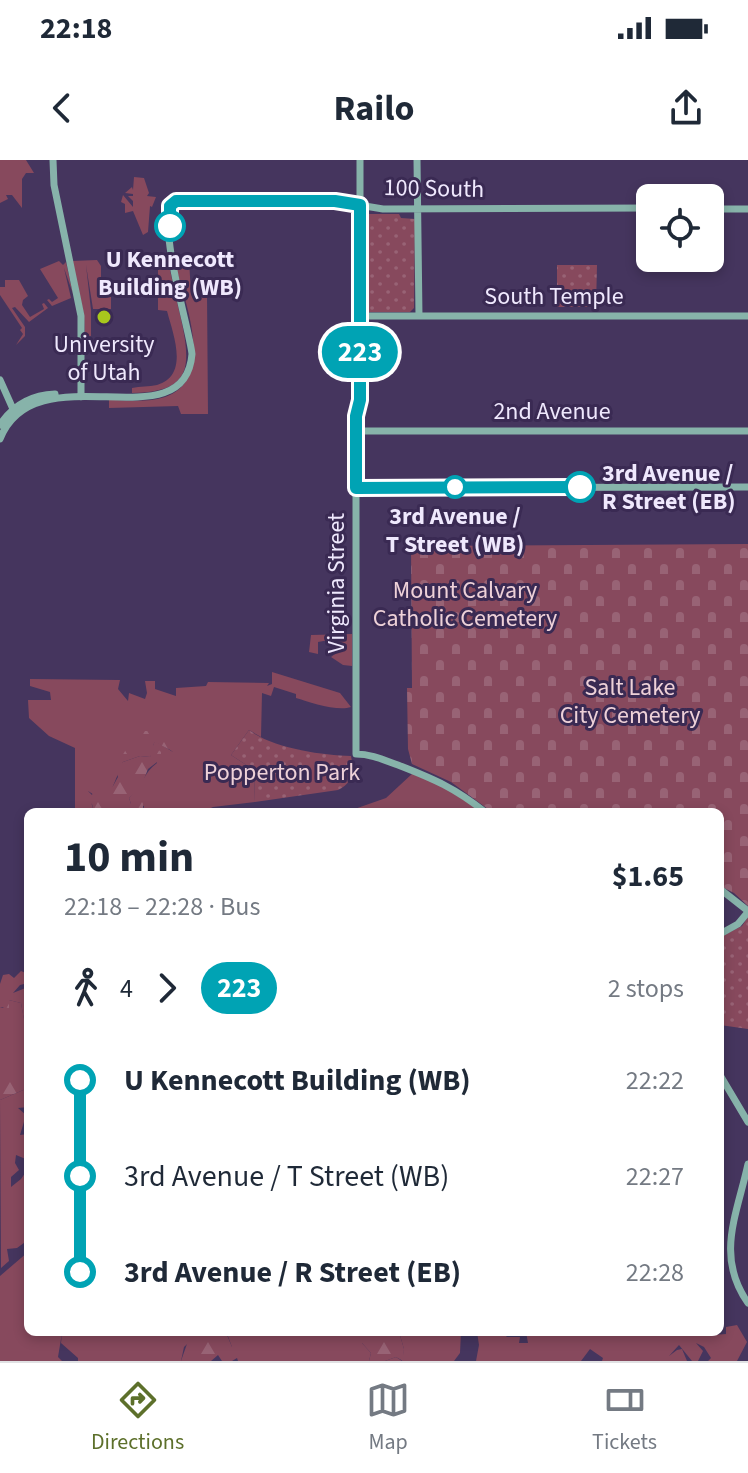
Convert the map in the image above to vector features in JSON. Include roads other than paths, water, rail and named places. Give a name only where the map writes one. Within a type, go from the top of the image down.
[{"type":"street","points":[[53,160],[54,185],[81,316],[81,397]]},
{"type":"street","name":"Virginia Street","points":[[360,160],[356,754],[372,756],[437,779],[480,808]]},
{"type":"street","points":[[417,160],[419,316]]},
{"type":"street","name":"100 South","points":[[81,397],[162,395],[179,384],[188,372],[191,351],[170,253],[174,202],[335,201],[383,209],[636,208]]},
{"type":"street","points":[[724,209],[748,209]]},
{"type":"street","name":"South Temple","points":[[360,316],[748,316]]},
{"type":"street","points":[[0,380],[13,409]]},
{"type":"street","points":[[1,432],[13,409],[39,395],[75,394],[81,397]]},
{"type":"street","points":[[13,409],[36,402],[81,397]]},
{"type":"street","points":[[1,432],[16,413],[36,402]]},
{"type":"street","name":"2nd Avenue","points":[[356,431],[748,431]]},
{"type":"street","points":[[356,488],[748,487]]},
{"type":"street","points":[[724,892],[748,912],[738,924],[724,932]]},
{"type":"street","points":[[724,1081],[748,1122]]},
{"type":"street","points":[[748,1164],[729,1259],[736,1284],[748,1303]]},
{"type":"place","name":"U Kennecott Building (WB)","points":[[170,226]]},
{"type":"place","name":"University of Utah","points":[[104,317]]},
{"type":"place","name":"3rd Avenue / T Street (WB)","points":[[455,487]]},
{"type":"place","name":"3rd Avenue / R Street (EB)","points":[[580,487]]},
{"type":"park label","name":"Mount Calvary Catholic Cemetery","points":[[465,604]]},
{"type":"park label","name":"Salt Lake City Cemetery","points":[[630,701]]},
{"type":"park label","name":"Popperton Park","points":[[282,772]]}]
